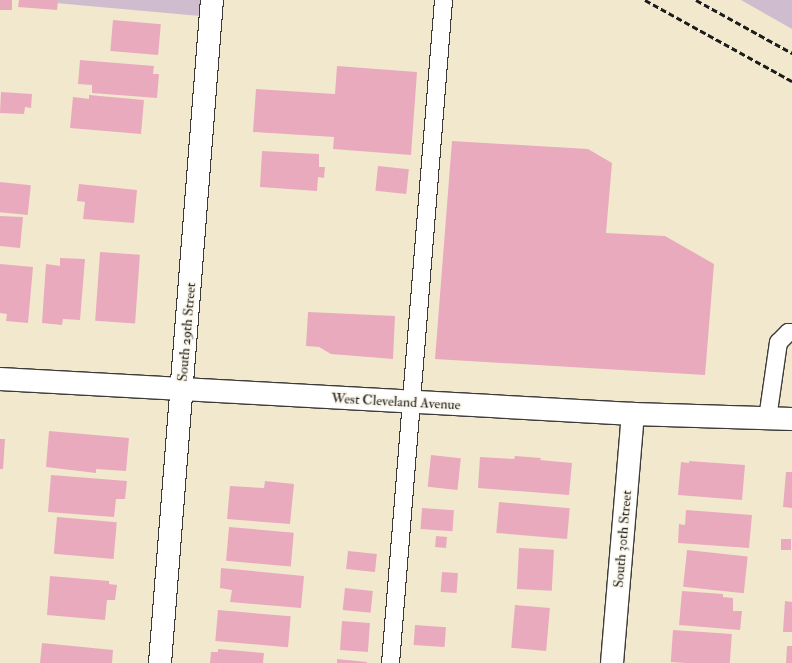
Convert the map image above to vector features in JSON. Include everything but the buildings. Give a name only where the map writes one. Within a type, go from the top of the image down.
[{"type":"street","name":"South 29th Street","points":[[160,663],[212,0]]},
{"type":"street","name":"West Cleveland Avenue","points":[[0,379],[412,403],[633,414],[792,419]]},
{"type":"street","name":"South 30th Street","points":[[612,663],[633,414]]},
{"type":"lane","points":[[390,663],[412,403],[443,0]]},
{"type":"lane","points":[[767,418],[785,337]]},
{"type":"shaded area","points":[[22,0],[212,0],[211,17]]},
{"type":"shaded area","points":[[741,0],[792,0],[792,29]]},
{"type":"railway","points":[[645,0],[792,81]]},
{"type":"railway","points":[[696,0],[792,53]]}]
